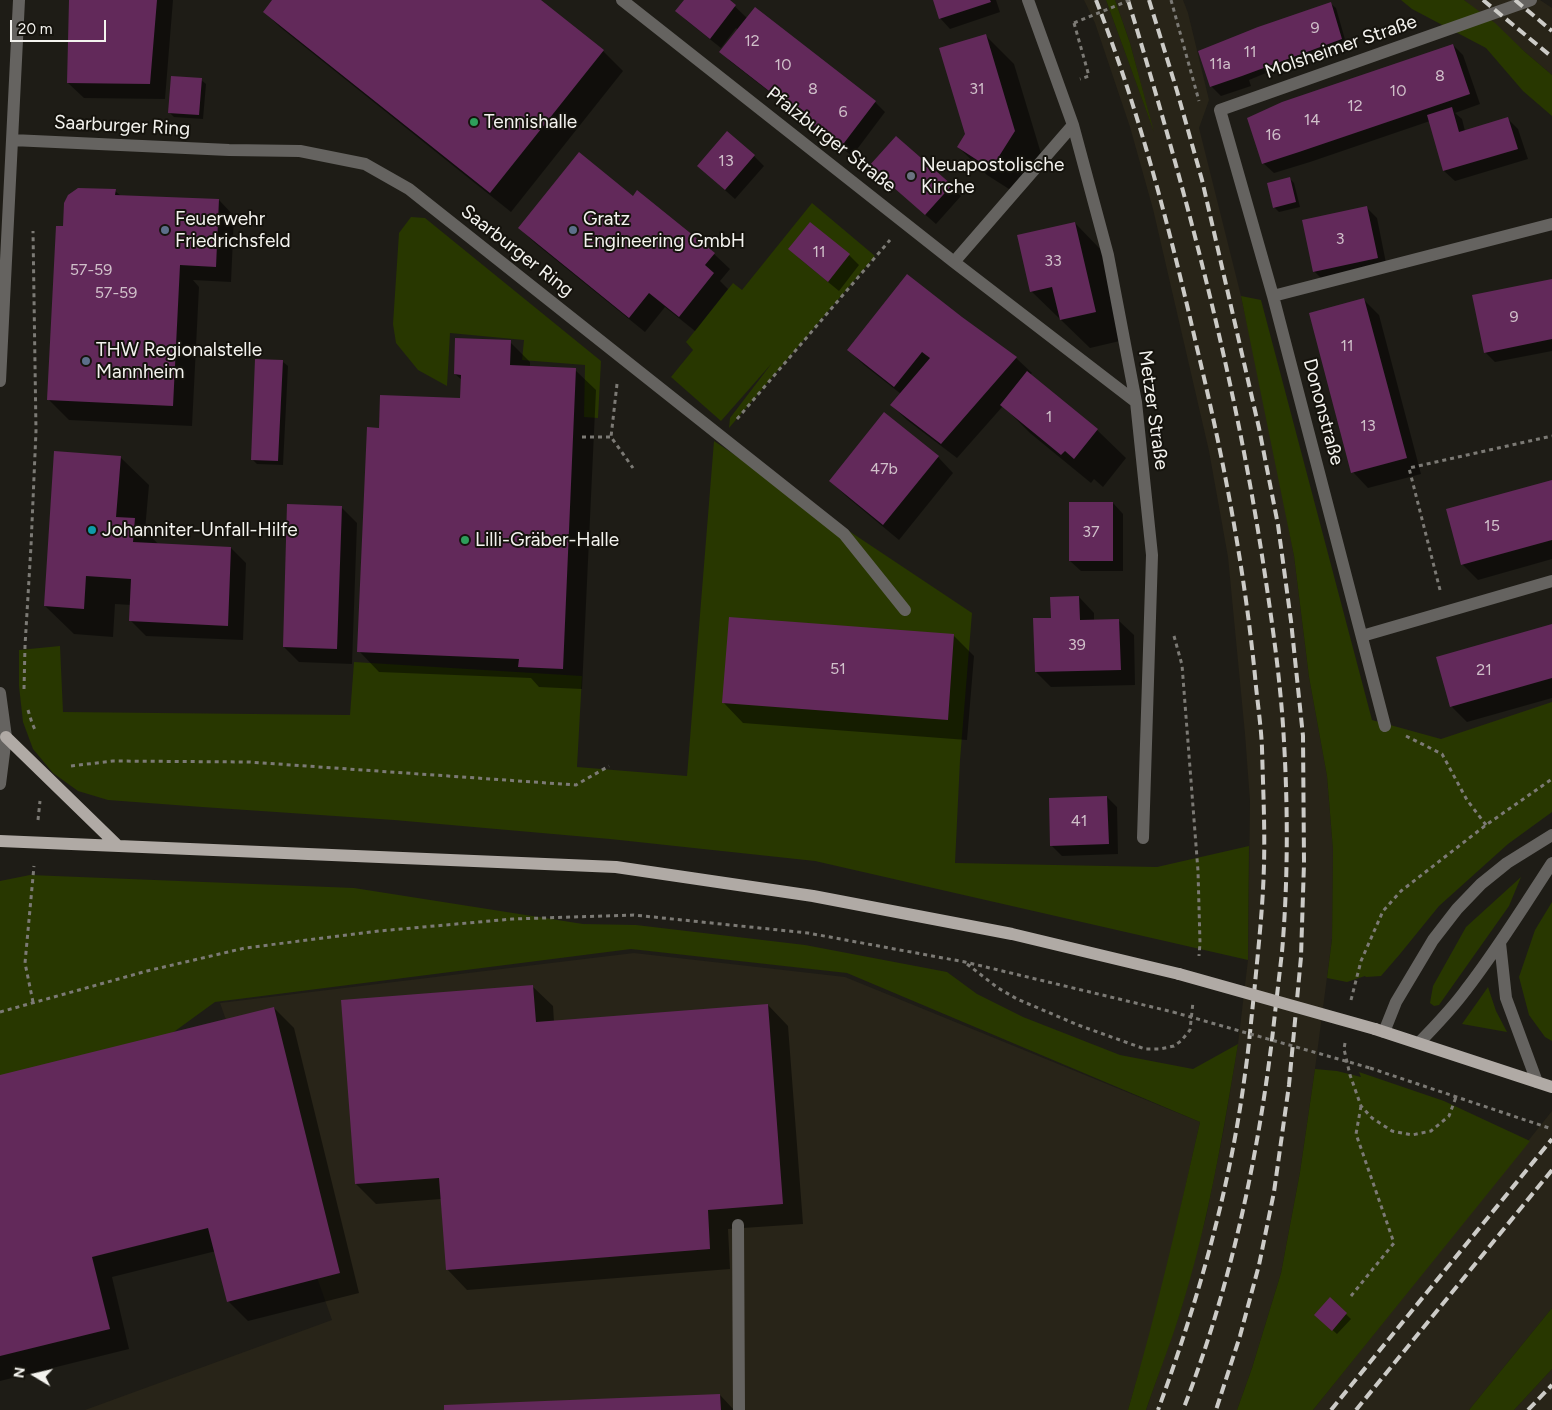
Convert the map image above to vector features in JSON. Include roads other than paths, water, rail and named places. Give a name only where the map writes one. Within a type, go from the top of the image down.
[{"type":"main road","points":[[6,737],[118,846]]},
{"type":"main road","points":[[0,841],[616,867],[813,896],[1012,934],[1179,974],[1380,1031],[1552,1087]]},
{"type":"street","points":[[0,382],[3,263],[12,140],[19,0]]},
{"type":"street","name":"Pfalzburger Straße","points":[[622,0],[636,4],[954,262],[1136,402]]},
{"type":"street","name":"Metzer Straße","points":[[1028,0],[1073,126],[1108,255],[1136,402],[1152,555],[1143,838]]},
{"type":"street","name":"Molsheimer Straße","points":[[1220,110],[1531,0]]},
{"type":"street","name":"Dononstraße","points":[[1220,110],[1273,296],[1386,726]]},
{"type":"street","points":[[954,262],[1073,126]]},
{"type":"street","name":"Saarburger Ring","points":[[12,140],[228,150],[300,151],[365,164],[409,189],[844,534],[905,610]]},
{"type":"street","points":[[1273,296],[1552,224]]},
{"type":"street","points":[[1362,636],[1552,582]]},
{"type":"street","points":[[0,692],[6,737],[0,784]]},
{"type":"street","points":[[1380,1031],[1433,940],[1457,909],[1481,884],[1507,863],[1552,835]]},
{"type":"street","points":[[1419,1043],[1465,992],[1500,943],[1552,863]]},
{"type":"street","points":[[1500,943],[1506,998],[1537,1082]]},
{"type":"street","points":[[738,1225],[739,1410]]},
{"type":"railway","points":[[1096,0],[1127,85],[1153,172],[1207,389],[1239,552],[1262,748],[1263,897],[1249,1044],[1239,1117],[1211,1244],[1173,1369],[1158,1410]]},
{"type":"railway","points":[[1128,0],[1188,209],[1238,420],[1273,629],[1283,720],[1285,768],[1287,847],[1284,926],[1267,1079],[1250,1175],[1228,1271],[1215,1318],[1183,1410]]},
{"type":"railway","points":[[1149,0],[1202,180],[1259,428],[1278,525],[1291,621],[1303,736],[1304,863],[1301,957],[1289,1085],[1274,1192],[1259,1265],[1240,1336],[1216,1410]]},
{"type":"railway","points":[[1483,0],[1552,57]]},
{"type":"railway","points":[[1515,0],[1552,31]]},
{"type":"railway","points":[[1331,1410],[1552,1139]]},
{"type":"railway","points":[[1356,1410],[1552,1170]]},
{"type":"railway","points":[[1528,1410],[1552,1385]]},
{"type":"place","name":"Tennishalle","points":[[474,122]]},
{"type":"place","name":"Neuapostolische Kirche","points":[[911,176]]},
{"type":"place","name":"Feuerwehr Friedrichsfeld","points":[[165,230]]},
{"type":"place","name":"Gratz Engineering GmbH","points":[[573,230]]},
{"type":"place","name":"THW Regionalstelle Mannheim","points":[[86,361]]},
{"type":"place","name":"Johanniter-Unfall-Hilfe","points":[[92,530]]},
{"type":"place","name":"Lilli-Gräber-Halle","points":[[465,540]]}]
